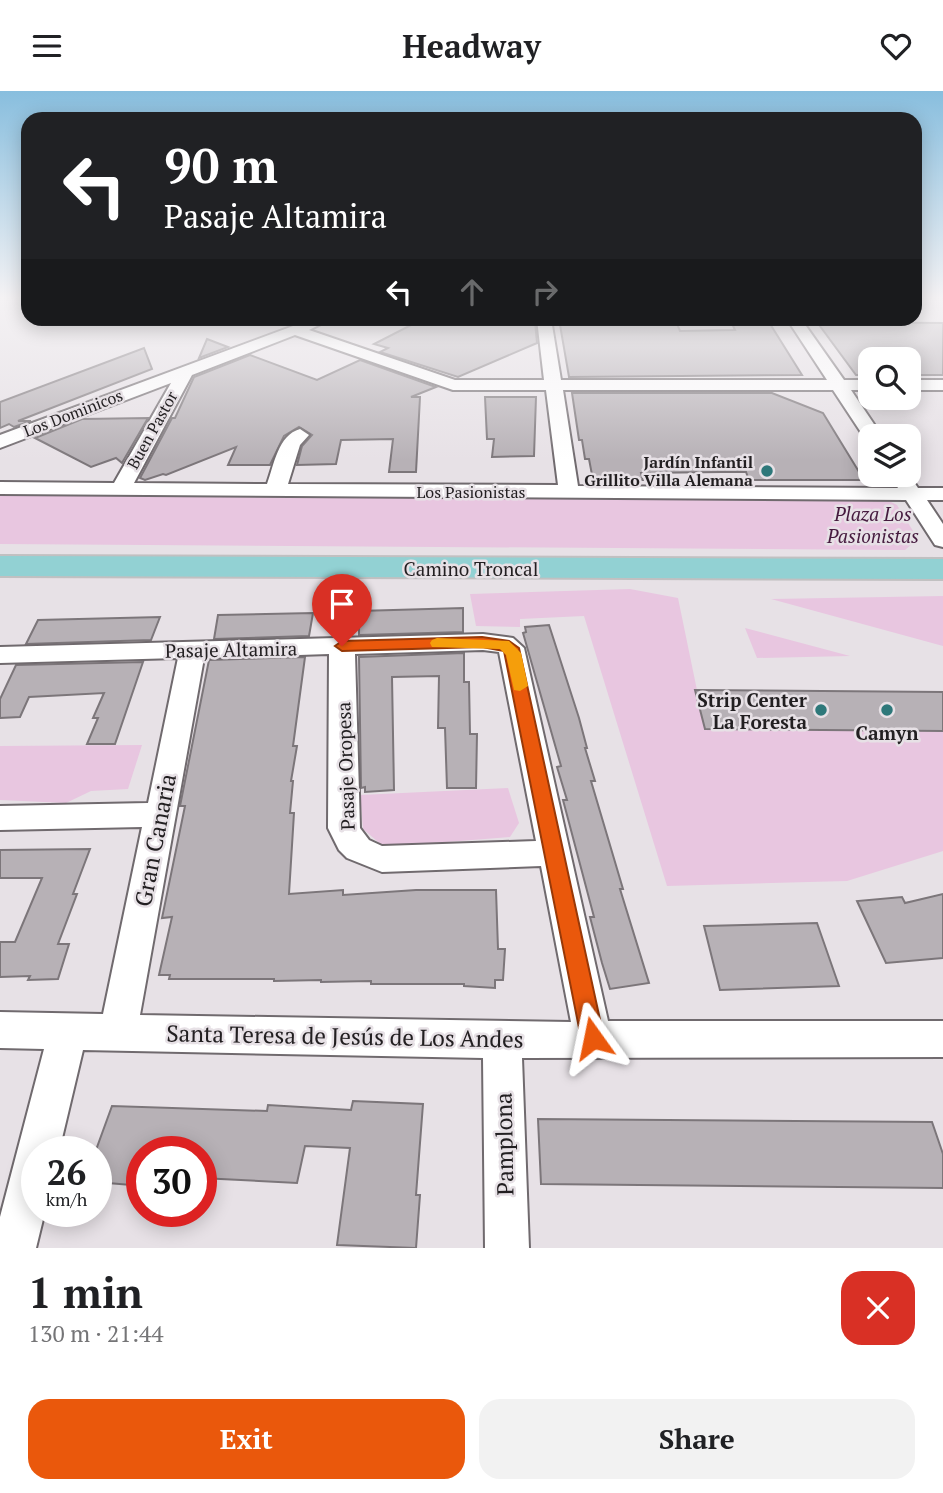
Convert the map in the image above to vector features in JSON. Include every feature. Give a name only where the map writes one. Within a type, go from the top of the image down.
[{"type":"main road","name":"Camino Troncal","points":[[0,566],[943,569]]},
{"type":"street","points":[[186,371],[237,352]]},
{"type":"street","points":[[358,352],[453,385],[858,385]]},
{"type":"street","points":[[548,352],[569,492]]},
{"type":"street","points":[[816,352],[865,424]]},
{"type":"street","name":"Los Dominicos","points":[[0,442],[186,371]]},
{"type":"street","name":"Buen Pastor","points":[[120,489],[186,371]]},
{"type":"street","points":[[921,385],[943,385]]},
{"type":"street","points":[[275,491],[291,443],[300,435]]},
{"type":"street","points":[[908,487],[943,540]]},
{"type":"street","name":"Los Pasionistas","points":[[0,488],[943,493]]},
{"type":"street","name":"Pasaje Altamira","points":[[1,657],[193,649],[482,642],[504,644],[513,653],[556,853]]},
{"type":"street","name":"Pasaje Oropesa","points":[[342,646],[344,828],[348,839],[356,848],[364,855],[382,859],[556,853]]},
{"type":"street","name":"Gran Canaria","points":[[118,1032],[193,649]]},
{"type":"street","points":[[0,818],[159,815]]},
{"type":"street","points":[[556,853],[593,1038]]},
{"type":"street","name":"Santa Teresa de Jesús de Los Andes","points":[[0,1030],[502,1040],[943,1039]]},
{"type":"street","points":[[42,1136],[68,1032]]},
{"type":"street","name":"Pamplona","points":[[502,1040],[507,1248]]},
{"type":"street","points":[[14,1248],[21,1221]]},
{"type":"green space","name":"Plaza Los Pasionistas","points":[[0,495],[885,499],[897,505],[918,539],[905,550],[0,544]]},
{"type":"green space","points":[[630,589],[678,598],[705,729],[943,731],[943,851],[847,881],[667,886],[584,616],[520,619],[520,627],[476,626],[470,594]]},
{"type":"green space","points":[[943,596],[943,646],[771,599]]},
{"type":"green space","points":[[745,628],[850,656],[757,658]]},
{"type":"green space","points":[[142,745],[128,789],[91,791],[66,803],[0,800],[0,746]]},
{"type":"green space","points":[[508,788],[519,823],[510,837],[384,847],[363,829],[360,795]]},
{"type":"building","points":[[133,352],[146,352],[152,369],[18,421],[31,421],[14,427],[9,424],[0,428],[0,402]]},
{"type":"building","points":[[202,352],[215,352],[199,358]]},
{"type":"building","points":[[380,352],[516,352],[458,377]]},
{"type":"building","points":[[565,352],[788,352],[802,375],[569,377]]},
{"type":"building","points":[[839,352],[858,352],[856,375]]},
{"type":"building","points":[[921,352],[943,352],[943,375],[921,375]]},
{"type":"building","points":[[250,355],[317,380],[360,360],[436,387],[411,397],[420,397],[416,472],[389,472],[393,439],[341,440],[336,464],[297,465],[302,446],[312,435],[299,427],[284,436],[270,465],[228,465],[236,447],[166,475],[145,480],[140,478],[172,418],[175,418],[194,377]]},
{"type":"building","points":[[572,393],[772,393],[823,413],[858,470],[858,480],[749,480],[746,472],[722,472],[641,473],[643,480],[593,480],[589,459],[585,459],[582,440],[579,440]]},
{"type":"building","points":[[485,397],[536,397],[534,456],[492,457],[494,439],[487,439]]},
{"type":"building","points":[[148,418],[122,463],[116,458],[91,467],[35,438],[82,419]]},
{"type":"building","points":[[463,608],[463,632],[359,635],[359,611]]},
{"type":"building","points":[[313,613],[309,636],[214,639],[218,615]]},
{"type":"building","points":[[160,617],[151,640],[26,644],[38,620]]},
{"type":"building","points":[[549,625],[579,718],[595,781],[591,781],[649,983],[610,989],[602,963],[590,917],[594,917],[563,800],[567,800],[557,767],[561,766],[523,633],[526,632],[525,627]]},
{"type":"building","points":[[464,653],[464,682],[469,682],[470,734],[477,734],[476,788],[447,788],[445,728],[438,728],[439,676],[392,677],[394,790],[365,792],[365,787],[361,788],[359,657]]},
{"type":"building","points":[[305,657],[293,746],[297,746],[291,781],[290,813],[294,813],[289,894],[343,890],[343,895],[416,890],[496,890],[498,949],[505,949],[503,980],[495,980],[495,988],[464,984],[371,984],[371,981],[169,979],[170,975],[159,975],[172,917],[162,918],[185,806],[180,806],[209,660]]},
{"type":"building","points":[[143,662],[115,744],[87,744],[98,718],[93,718],[104,693],[29,697],[20,717],[0,718],[0,699],[16,665]]},
{"type":"building","name":"Strip Center La Foresta","points":[[695,690],[943,692],[943,731],[705,729]]},
{"type":"building","points":[[90,849],[58,944],[69,944],[58,979],[0,977],[0,942],[15,942],[42,878],[0,878],[0,850]]},
{"type":"building","points":[[943,894],[943,958],[886,963],[857,901],[902,897],[905,903]]},
{"type":"building","points":[[817,923],[839,986],[720,990],[704,926]]},
{"type":"building","points":[[353,1101],[423,1104],[416,1195],[420,1195],[416,1248],[337,1245],[350,1148],[305,1146],[297,1183],[217,1179],[217,1136],[126,1136],[126,1185],[112,1183],[112,1136],[101,1136],[112,1106],[267,1111],[268,1105],[351,1110]]},
{"type":"building","points":[[538,1119],[932,1122],[943,1154],[943,1188],[541,1184]]},
{"type":"slow traffic","points":[[437,643],[504,644],[511,648],[513,653],[520,686]]},
{"type":"place","name":"Jardín Infantil Grillito Villa Alemana","points":[[767,471]]},
{"type":"place","name":"Strip Center La Foresta","points":[[821,710]]},
{"type":"place","name":"Camyn","points":[[887,710]]},
{"type":"route","points":[[342,646],[496,642],[511,648],[593,1038]]}]
